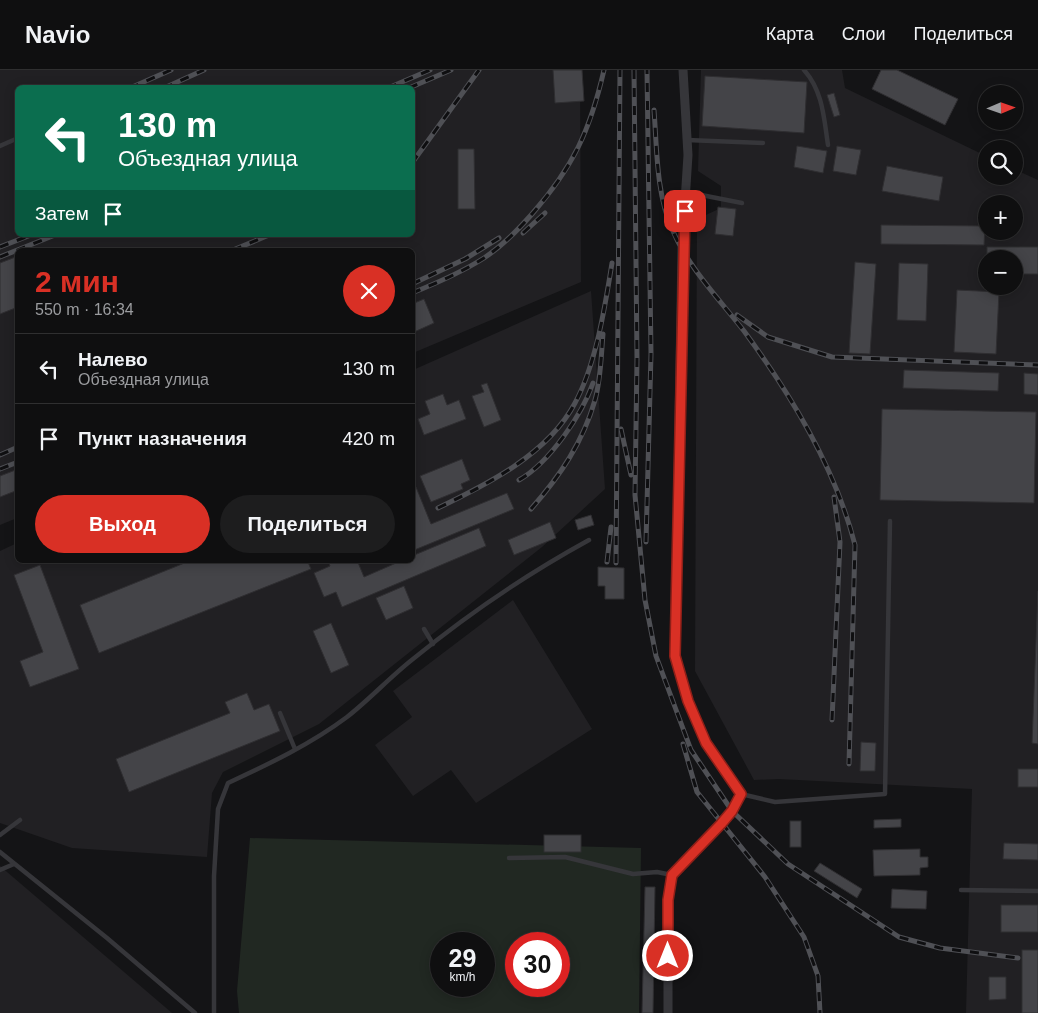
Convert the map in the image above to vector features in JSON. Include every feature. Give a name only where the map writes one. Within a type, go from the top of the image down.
[{"type":"street","points":[[668,1013],[668,900],[672,875],[721,824],[732,811],[741,794],[706,743],[688,701],[675,656],[682,258],[687,140],[682,70]]},
{"type":"lane","points":[[804,70],[812,79],[820,95],[828,145]]},
{"type":"lane","points":[[0,146],[15,139]]},
{"type":"lane","points":[[687,140],[763,143]]},
{"type":"lane","points":[[686,192],[742,203]]},
{"type":"lane","points":[[741,794],[775,802],[885,794],[890,521]]},
{"type":"lane","points":[[214,1013],[214,876],[218,809],[228,783],[295,750],[348,716],[433,644],[533,571],[589,540]]},
{"type":"lane","points":[[424,629],[433,644]]},
{"type":"lane","points":[[280,713],[295,750]]},
{"type":"lane","points":[[0,835],[20,820]]},
{"type":"lane","points":[[0,852],[194,1013]]},
{"type":"lane","points":[[510,858],[566,857],[633,874],[657,872],[672,875]]},
{"type":"lane","points":[[0,870],[14,864]]},
{"type":"lane","points":[[961,890],[1038,891]]},
{"type":"shaded area","points":[[0,70],[580,70],[581,282],[415,352],[415,248],[15,248],[15,519],[0,525]]},
{"type":"shaded area","points":[[701,70],[842,70],[845,88],[978,152],[978,185],[1023,185],[1023,173],[1038,180],[1038,1013],[966,1013],[972,789],[779,779],[754,780],[695,671],[697,219],[721,208],[721,186],[698,171]]},
{"type":"shaded area","points":[[591,291],[605,489],[542,547],[319,724],[223,772],[212,793],[207,857],[72,848],[0,823],[0,551],[15,544],[15,563],[415,563],[415,369]]},
{"type":"shaded area","points":[[513,600],[592,729],[476,803],[451,770],[413,796],[375,745],[412,717],[393,691]]},
{"type":"shaded area","points":[[250,838],[641,848],[639,1013],[239,1013],[237,991]]},
{"type":"shaded area","points":[[0,866],[172,1013],[0,1013]]},
{"type":"building","points":[[553,70],[582,70],[584,101],[555,103]]},
{"type":"building","points":[[881,70],[897,70],[958,99],[945,125],[872,89]]},
{"type":"building","points":[[705,76],[807,82],[804,133],[702,126]]},
{"type":"building","points":[[834,93],[840,115],[834,117],[827,95]]},
{"type":"building","points":[[797,146],[827,151],[823,173],[794,167]]},
{"type":"building","points":[[837,146],[861,150],[856,175],[833,171]]},
{"type":"building","points":[[458,149],[474,149],[475,209],[458,209]]},
{"type":"building","points":[[887,166],[943,177],[939,201],[882,191]]},
{"type":"building","points":[[718,207],[736,209],[733,236],[715,234]]},
{"type":"building","points":[[881,225],[978,226],[978,240],[984,240],[984,245],[881,244]]},
{"type":"building","points":[[987,247],[1038,247],[1038,274],[1023,274],[1023,250],[987,250]]},
{"type":"building","points":[[15,257],[15,308],[0,314],[0,263]]},
{"type":"building","points":[[855,262],[876,264],[870,354],[849,353]]},
{"type":"building","points":[[899,263],[928,264],[926,321],[897,320]]},
{"type":"building","points":[[957,290],[978,291],[978,295],[999,295],[996,354],[954,352]]},
{"type":"building","points":[[424,299],[434,323],[415,332],[415,303]]},
{"type":"building","points":[[904,370],[999,373],[998,391],[903,388]]},
{"type":"building","points":[[1024,373],[1038,374],[1038,395],[1024,394]]},
{"type":"building","points":[[487,383],[501,420],[484,427],[472,396],[484,392],[481,385]]},
{"type":"building","points":[[443,394],[447,405],[459,400],[466,419],[424,435],[418,419],[430,414],[425,401]]},
{"type":"building","points":[[882,409],[1036,412],[1034,503],[880,500]]},
{"type":"building","points":[[462,459],[470,480],[461,484],[463,489],[431,502],[420,476]]},
{"type":"building","points":[[15,470],[15,491],[0,497],[0,476]]},
{"type":"building","points":[[415,488],[431,524],[507,493],[514,509],[415,550]]},
{"type":"building","points":[[591,515],[594,525],[578,530],[575,520]]},
{"type":"building","points":[[550,522],[556,538],[514,555],[508,540]]},
{"type":"building","points":[[479,528],[486,546],[342,607],[336,592],[324,597],[314,573],[330,566],[329,563],[358,563],[364,577],[396,563],[415,563],[415,555]]},
{"type":"building","points":[[185,563],[308,563],[311,569],[99,653],[80,605]]},
{"type":"building","points":[[40,565],[79,669],[30,687],[20,661],[43,652],[14,575]]},
{"type":"building","points":[[598,567],[624,568],[624,599],[605,599],[605,586],[598,586]]},
{"type":"building","points":[[404,586],[413,608],[386,620],[376,598]]},
{"type":"building","points":[[1038,591],[1038,744],[1032,743]]},
{"type":"building","points":[[331,623],[349,665],[331,673],[313,631]]},
{"type":"building","points":[[247,693],[254,710],[269,704],[280,731],[129,792],[116,759],[230,713],[225,702]]},
{"type":"building","points":[[861,742],[876,743],[875,771],[860,771]]},
{"type":"building","points":[[1018,769],[1038,769],[1038,787],[1018,787]]},
{"type":"building","points":[[901,819],[901,827],[874,828],[874,820]]},
{"type":"building","points":[[790,821],[801,821],[801,847],[790,847]]},
{"type":"building","points":[[544,835],[581,835],[581,852],[544,852]]},
{"type":"building","points":[[1004,843],[1038,844],[1038,860],[1003,859]]},
{"type":"building","points":[[920,849],[920,857],[928,857],[928,867],[920,868],[920,875],[874,876],[873,850]]},
{"type":"building","points":[[820,863],[862,889],[857,898],[814,871]]},
{"type":"building","points":[[645,887],[655,887],[653,1013],[642,1013]]},
{"type":"building","points":[[892,889],[927,891],[926,909],[891,908]]},
{"type":"building","points":[[1001,905],[1038,905],[1038,932],[1001,932]]},
{"type":"building","points":[[1022,950],[1038,950],[1038,1013],[1022,1013]]},
{"type":"building","points":[[989,977],[1006,977],[1006,999],[989,1000]]},
{"type":"railway","points":[[137,85],[171,70]]},
{"type":"railway","points":[[171,85],[204,70]]},
{"type":"railway","points":[[395,85],[430,70]]},
{"type":"railway","points":[[415,85],[451,70]]},
{"type":"railway","points":[[415,159],[479,70]]},
{"type":"railway","points":[[415,292],[449,277],[484,258],[509,238],[532,214],[559,180],[578,147],[593,112],[604,70]]},
{"type":"railway","points":[[616,563],[620,70]]},
{"type":"railway","points":[[634,70],[637,359],[635,495],[645,600],[656,656],[691,750],[732,811],[788,864],[899,937],[940,948],[1018,958]]},
{"type":"railway","points":[[646,542],[651,354],[647,70]]},
{"type":"railway","points":[[654,110],[660,186],[672,229],[695,270],[744,331],[795,406],[836,488],[855,545],[849,764]]},
{"type":"railway","points":[[523,233],[545,213]]},
{"type":"railway","points":[[0,247],[26,237]]},
{"type":"railway","points":[[22,248],[50,237]]},
{"type":"railway","points":[[238,248],[264,237]]},
{"type":"railway","points":[[415,283],[465,259],[499,238]]},
{"type":"railway","points":[[0,257],[15,251]]},
{"type":"railway","points":[[438,508],[477,489],[515,466],[549,438],[563,421],[575,403],[589,371],[599,335],[612,263]]},
{"type":"railway","points":[[737,315],[768,337],[832,357],[1038,365]]},
{"type":"railway","points":[[531,509],[561,471],[584,430],[597,392],[603,334]]},
{"type":"railway","points":[[519,480],[542,462],[563,437],[581,409],[593,383]]},
{"type":"railway","points":[[621,429],[631,475]]},
{"type":"railway","points":[[0,455],[15,448]]},
{"type":"railway","points":[[0,469],[15,463]]},
{"type":"railway","points":[[832,720],[840,542],[834,497]]},
{"type":"railway","points":[[607,562],[611,527]]},
{"type":"railway","points":[[683,744],[697,792],[765,877],[804,937],[818,976],[820,1013]]},
{"type":"route","points":[[668,956],[668,900],[672,875],[721,824],[732,811],[741,794],[706,743],[688,701],[675,656],[682,248],[685,211]]}]
